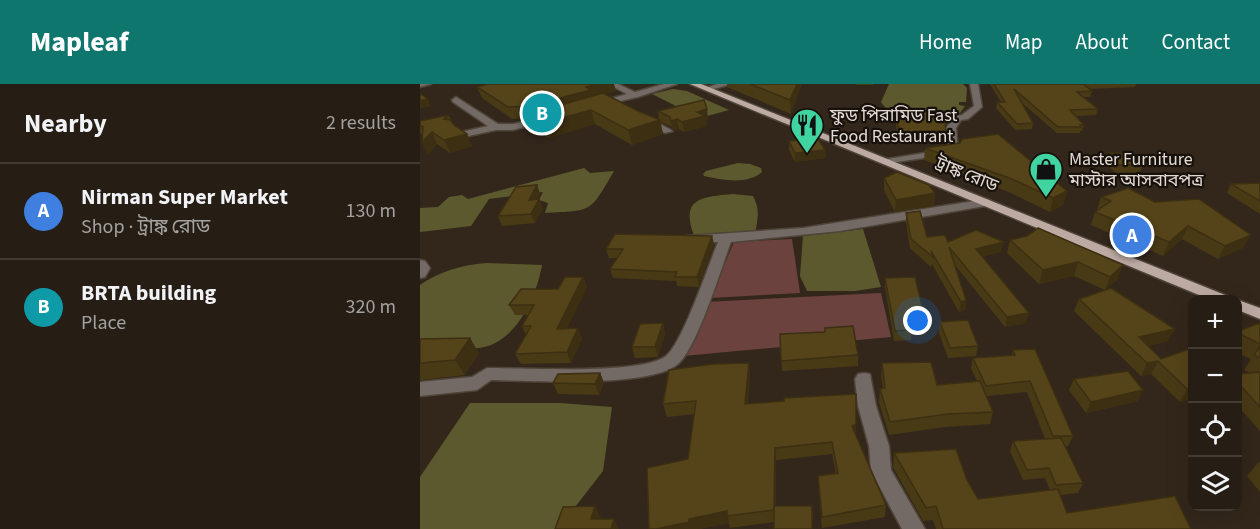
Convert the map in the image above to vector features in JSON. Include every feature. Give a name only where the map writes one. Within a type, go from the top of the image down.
[{"type":"main road","name":"ট্রাঙ্ক রোড","points":[[694,84],[1213,295]]},
{"type":"main road","points":[[1242,307],[1260,314]]},
{"type":"street","points":[[420,85],[427,84]]},
{"type":"street","points":[[612,84],[635,95]]},
{"type":"street","points":[[586,109],[673,84]]},
{"type":"street","points":[[707,89],[728,84]]},
{"type":"street","points":[[887,162],[954,151],[954,142],[950,133],[952,123],[978,107],[974,84]]},
{"type":"street","points":[[456,100],[495,127]]},
{"type":"street","points":[[609,103],[619,107]]},
{"type":"street","points":[[464,134],[495,127],[524,125],[565,114]]},
{"type":"street","points":[[638,117],[668,131]]},
{"type":"street","points":[[683,238],[726,239],[806,233],[987,203]]},
{"type":"street","points":[[420,388],[477,383],[487,374],[625,372],[656,368],[671,361],[682,345],[726,239]]},
{"type":"street","points":[[420,264],[423,268],[420,274]]},
{"type":"street","points":[[864,379],[867,406],[879,446],[881,471],[914,529]]},
{"type":"shaded area","points":[[889,84],[963,84],[967,88],[966,102],[959,102],[959,105],[965,106],[960,113],[929,118],[896,114],[881,102]]},
{"type":"shaded area","points":[[673,89],[687,91],[729,110],[700,118],[652,94]]},
{"type":"shaded area","points":[[738,163],[761,168],[762,172],[742,180],[711,178],[703,174],[706,171]]},
{"type":"shaded area","points":[[584,168],[590,173],[614,171],[594,202],[581,210],[545,213],[548,203],[539,200],[543,192],[489,199],[471,226],[420,232],[420,208],[438,207],[449,197],[462,195],[468,199]]},
{"type":"shaded area","points":[[733,194],[753,196],[758,214],[755,233],[707,237],[694,235],[690,222],[692,206],[704,198]]},
{"type":"shaded area","points":[[863,229],[881,287],[855,291],[807,291],[800,276],[803,236]]},
{"type":"shaded area","points":[[792,239],[800,293],[710,298],[734,242]]},
{"type":"shaded area","points":[[486,263],[542,265],[536,288],[519,322],[510,332],[491,345],[420,352],[420,285],[452,270]]},
{"type":"shaded area","points":[[881,293],[891,337],[683,356],[706,302]]},
{"type":"shaded area","points":[[470,403],[560,403],[612,407],[603,471],[558,529],[420,529],[420,477]]},
{"type":"building","points":[[488,84],[597,84],[586,87],[591,90],[529,106],[508,107],[477,87]]},
{"type":"building","points":[[750,84],[797,84],[790,100]]},
{"type":"building","points":[[994,84],[1083,84],[1092,91],[1077,92],[1098,109],[1070,110],[1084,125],[1058,127],[1014,89],[1033,123],[1017,124],[997,102],[1005,102]]},
{"type":"building","points":[[420,93],[428,99],[420,101]]},
{"type":"building","points":[[603,93],[660,120],[628,130],[591,110],[544,123],[529,114]]},
{"type":"building","points":[[704,100],[707,109],[697,112],[705,116],[682,122],[677,119],[671,121],[670,117],[658,111]]},
{"type":"building","points":[[921,111],[948,111],[949,114],[945,121],[946,131],[900,132],[896,119],[923,118]]},
{"type":"building","points":[[448,115],[444,119],[450,120],[467,134],[444,140],[432,132],[422,142],[423,127],[420,121]]},
{"type":"building","points":[[998,134],[1067,191],[1053,198],[1012,179],[925,148],[960,143],[962,139]]},
{"type":"building","points":[[818,138],[825,150],[795,153],[789,141]]},
{"type":"building","points":[[1108,153],[1131,153],[1143,165],[1119,165]]},
{"type":"building","points":[[897,172],[929,185],[935,193],[896,200],[884,178]]},
{"type":"building","points":[[1260,183],[1260,201],[1231,184]]},
{"type":"building","points":[[537,185],[529,200],[539,199],[531,214],[498,216],[516,187]]},
{"type":"building","points":[[1128,188],[1155,202],[1199,199],[1251,235],[1225,246],[1188,226],[1169,242],[1095,212],[1111,201],[1101,197]]},
{"type":"building","points":[[920,211],[927,237],[945,235],[948,242],[976,230],[1004,242],[976,249],[1029,313],[1007,317],[949,247],[966,300],[961,302],[931,251],[933,257],[911,239],[906,213]]},
{"type":"building","points":[[1038,228],[1123,265],[1110,277],[1078,262],[1043,270],[1010,240],[1027,236]]},
{"type":"building","points":[[615,234],[712,236],[697,277],[675,277],[677,272],[610,269],[623,249],[606,249]]},
{"type":"building","points":[[565,277],[583,277],[557,329],[578,328],[567,352],[515,354],[531,326],[522,326],[534,305],[509,305],[521,289],[558,289]]},
{"type":"building","points":[[915,277],[926,323],[910,323],[912,330],[895,331],[885,278]]},
{"type":"building","points":[[1111,288],[1175,329],[1139,337],[1161,359],[1188,349],[1188,389],[1158,361],[1147,363],[1079,299]]},
{"type":"building","points":[[968,320],[978,346],[950,348],[940,322]]},
{"type":"building","points":[[663,323],[655,347],[632,347],[640,324]]},
{"type":"building","points":[[1260,323],[1260,344],[1242,335],[1242,330]]},
{"type":"building","points":[[853,326],[858,355],[781,361],[780,334],[825,332],[825,328]]},
{"type":"building","points":[[470,338],[455,360],[420,363],[420,339]]},
{"type":"building","points":[[1260,346],[1260,358],[1254,355]]},
{"type":"building","points":[[1035,349],[1073,436],[1053,436],[1030,381],[986,386],[973,358],[1015,355],[1013,350]]},
{"type":"building","points":[[931,362],[937,385],[980,381],[993,412],[948,414],[890,422],[880,389],[885,388],[882,363]]},
{"type":"building","points":[[749,363],[745,404],[784,401],[784,398],[856,394],[856,424],[852,426],[886,505],[822,517],[818,476],[838,473],[832,442],[775,448],[774,510],[727,516],[727,511],[689,519],[689,522],[649,529],[647,468],[688,459],[696,401],[663,404],[669,370],[713,364]]},
{"type":"building","points":[[1128,371],[1143,390],[1091,402],[1074,379]]},
{"type":"building","points":[[1260,372],[1260,407],[1242,387],[1242,374]]},
{"type":"building","points":[[600,373],[595,384],[553,383],[558,374]]},
{"type":"building","points":[[1061,438],[1083,483],[1056,485],[1049,468],[1027,470],[1013,441]]},
{"type":"building","points":[[956,449],[967,480],[978,499],[1058,489],[1067,513],[1175,496],[1191,529],[943,529],[936,506],[926,508],[894,453]]},
{"type":"building","points":[[595,506],[591,519],[614,519],[611,529],[555,529],[563,507]]},
{"type":"building","points":[[774,506],[812,506],[812,529],[774,529]]},
{"type":"place","name":"BRTA building","points":[[542,113]]},
{"type":"place","name":"ফুড পিরামিড Fast Food Restaurant","points":[[807,154]]},
{"type":"place","name":"Master Furniture মাস্টার আসবাবপত্র","points":[[1046,198]]},
{"type":"place","name":"Nirman Super Market","points":[[1132,235]]}]
